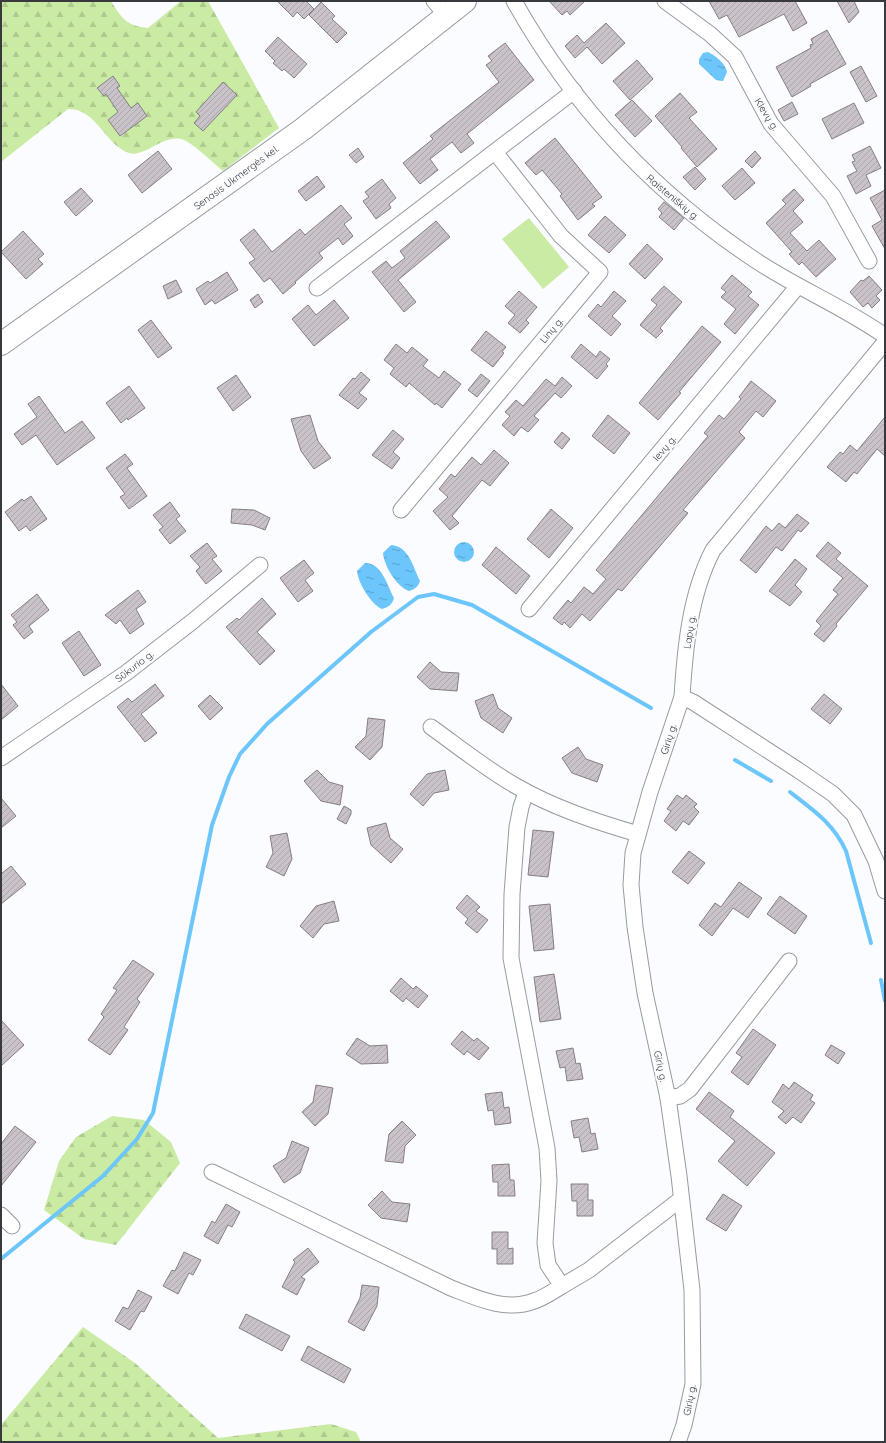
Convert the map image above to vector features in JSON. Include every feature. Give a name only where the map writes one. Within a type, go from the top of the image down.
[{"type":"main road","name":"Senasis Ukmergės kel.","points":[[1,344],[303,129],[441,8],[465,1]]},
{"type":"street","name":"Raisteniškių g.","points":[[514,1],[543,50],[609,136],[637,166],[665,192],[690,213],[755,260],[798,286],[861,319],[885,336]]},
{"type":"street","name":"Klevų g.","points":[[665,1],[710,34],[735,58],[771,124],[833,196],[869,261]]},
{"type":"street","points":[[317,288],[574,91]]},
{"type":"street","name":"Linų g.","points":[[401,510],[600,272],[561,236],[495,152]]},
{"type":"street","name":"Ievų g.","points":[[529,609],[798,286]]},
{"type":"street","name":"Lapų g.","points":[[682,697],[684,660],[692,610],[704,567],[713,550],[885,342]]},
{"type":"street","name":"Sūkurio g.","points":[[1,758],[126,673],[193,621],[260,565]]},
{"type":"street","points":[[682,697],[693,702],[833,794],[854,815],[876,861],[885,891]]},
{"type":"street","name":"Girių g.","points":[[678,1442],[684,1426],[693,1384],[692,1290],[668,1098],[645,993],[635,927],[631,885],[633,853],[638,834],[682,697]]},
{"type":"street","points":[[431,727],[491,771],[526,792],[568,810],[638,834]]},
{"type":"street","points":[[526,792],[521,807],[517,828],[512,894],[511,958],[547,1148],[549,1181],[545,1243],[548,1265],[562,1286]]},
{"type":"street","points":[[668,1098],[680,1096],[690,1089],[789,961]]},
{"type":"street","points":[[212,1172],[451,1288],[487,1302],[506,1305],[534,1302],[589,1270],[681,1199]]},
{"type":"street","points":[[1,1215],[12,1226]]},
{"type":"green space","points":[[1,1],[111,1],[118,13],[130,23],[148,28],[181,1],[208,1],[279,128],[223,171],[193,145],[177,138],[162,142],[142,152],[135,154],[129,153],[113,143],[86,114],[78,110],[68,109],[1,162]]},
{"type":"green space","points":[[529,218],[569,267],[543,289],[502,239]]},
{"type":"green space","points":[[112,1116],[144,1120],[171,1142],[180,1163],[116,1245],[84,1239],[44,1210],[59,1161],[76,1137]]},
{"type":"green space","points":[[83,1327],[135,1363],[218,1438],[331,1424],[356,1432],[361,1442],[1,1442],[1,1425]]},
{"type":"water","points":[[708,52],[720,60],[726,69],[727,72],[723,81],[716,80],[699,64],[699,59],[703,53]]},
{"type":"water","points":[[464,542],[471,545],[474,552],[471,559],[464,562],[457,559],[454,552],[457,545]]},
{"type":"water","points":[[391,545],[397,546],[406,553],[410,558],[420,581],[417,586],[409,591],[404,589],[396,581],[386,564],[383,553]]},
{"type":"water","points":[[365,563],[371,564],[380,571],[394,598],[391,604],[382,609],[374,603],[362,587],[357,571]]},
{"type":"building","points":[[277,1],[308,1],[307,2],[314,9],[304,19],[297,12],[293,17]]},
{"type":"building","points":[[549,1],[585,1],[570,15],[567,11],[562,15]]},
{"type":"building","points":[[709,1],[795,1],[807,23],[793,31],[784,14],[739,37],[727,15],[719,19]]},
{"type":"building","points":[[837,1],[854,1],[859,12],[849,23]]},
{"type":"building","points":[[321,2],[335,16],[332,19],[347,33],[337,43],[309,15]]},
{"type":"building","points":[[606,23],[625,43],[602,64],[587,47],[575,58],[565,46],[577,35],[584,43]]},
{"type":"building","points":[[827,30],[846,64],[810,84],[811,86],[792,97],[776,67],[811,48],[810,45],[813,44],[811,39]]},
{"type":"building","points":[[278,37],[307,64],[294,78],[284,69],[282,71],[273,63],[275,61],[265,51]]},
{"type":"building","points":[[505,43],[534,80],[467,134],[474,143],[461,153],[452,142],[430,159],[438,170],[420,184],[403,163],[433,139],[430,136],[499,82],[486,65],[492,61],[488,56]]},
{"type":"building","points":[[637,60],[653,79],[630,100],[613,81]]},
{"type":"building","points":[[861,66],[877,96],[866,102],[850,72]]},
{"type":"building","points":[[113,76],[120,86],[117,88],[131,108],[138,103],[147,116],[120,136],[108,120],[118,112],[106,94],[104,96],[97,88]]},
{"type":"building","points":[[223,82],[237,95],[203,131],[194,123],[200,116],[196,112]]},
{"type":"building","points":[[680,93],[697,112],[689,118],[717,149],[697,167],[655,116]]},
{"type":"building","points":[[632,100],[652,121],[635,137],[615,115]]},
{"type":"building","points":[[792,102],[798,114],[784,121],[778,110]]},
{"type":"building","points":[[854,103],[864,123],[832,139],[822,119]]},
{"type":"building","points":[[555,138],[602,197],[592,204],[595,206],[578,220],[560,196],[562,194],[542,170],[536,175],[525,163]]},
{"type":"building","points":[[870,146],[881,168],[866,175],[871,186],[856,194],[847,176],[857,171],[852,162],[855,161],[852,155]]},
{"type":"building","points":[[358,148],[364,157],[356,163],[349,155]]},
{"type":"building","points":[[158,151],[172,169],[142,193],[128,175]]},
{"type":"building","points":[[755,151],[761,158],[752,168],[745,161]]},
{"type":"building","points":[[695,167],[706,179],[695,190],[683,177]]},
{"type":"building","points":[[742,168],[755,183],[735,200],[722,186]]},
{"type":"building","points":[[317,176],[325,187],[306,201],[298,191]]},
{"type":"building","points":[[382,179],[396,198],[389,204],[391,208],[376,219],[363,201],[369,197],[365,192]]},
{"type":"building","points":[[81,188],[93,201],[76,216],[64,202]]},
{"type":"building","points":[[794,189],[804,200],[793,211],[803,222],[790,233],[807,251],[819,240],[836,259],[816,277],[802,262],[799,265],[789,254],[792,252],[766,223],[786,204],[782,200]]},
{"type":"building","points":[[885,190],[885,249],[872,226],[882,220],[870,198]]},
{"type":"building","points":[[664,202],[684,218],[674,230],[659,217],[662,213],[658,209]]},
{"type":"building","points":[[341,205],[352,218],[344,224],[353,236],[343,245],[338,238],[319,253],[323,258],[283,294],[270,278],[264,282],[249,263],[255,259],[240,240],[254,229],[272,252],[300,229],[305,235]]},
{"type":"building","points":[[605,216],[626,235],[609,253],[588,235]]},
{"type":"building","points":[[436,221],[450,237],[398,280],[416,302],[404,312],[372,272],[386,261],[392,268],[405,258],[400,251]]},
{"type":"building","points":[[23,231],[44,254],[38,259],[43,264],[26,279],[1,252]]},
{"type":"building","points":[[647,244],[663,259],[645,279],[629,264]]},
{"type":"building","points":[[227,272],[238,290],[215,304],[212,300],[205,305],[196,289],[208,281],[210,283]]},
{"type":"building","points":[[732,275],[752,292],[748,296],[759,305],[735,334],[724,324],[736,309],[721,297],[726,292],[721,288]]},
{"type":"building","points":[[869,276],[882,290],[876,296],[880,300],[872,308],[868,303],[863,307],[850,292],[861,280],[863,281]]},
{"type":"building","points":[[176,280],[182,292],[168,299],[163,286]]},
{"type":"building","points":[[664,286],[682,302],[660,328],[663,331],[656,338],[640,325],[657,305],[651,300]]},
{"type":"building","points":[[519,291],[537,307],[526,320],[529,323],[520,333],[508,323],[515,315],[505,306]]},
{"type":"building","points":[[614,291],[626,301],[612,316],[621,324],[611,336],[588,316],[598,304],[601,307]]},
{"type":"building","points":[[258,294],[263,302],[255,308],[250,300]]},
{"type":"building","points":[[334,300],[349,318],[314,346],[292,319],[308,305],[316,315]]},
{"type":"building","points":[[151,320],[172,348],[158,358],[138,330]]},
{"type":"building","points":[[702,326],[721,342],[679,392],[681,393],[658,420],[639,403]]},
{"type":"building","points":[[486,331],[506,347],[502,352],[504,353],[493,367],[471,350]]},
{"type":"building","points":[[396,344],[407,353],[412,347],[428,360],[423,366],[439,378],[444,371],[461,384],[442,408],[436,403],[435,405],[409,383],[406,387],[390,374],[394,368],[384,360]]},
{"type":"building","points":[[581,344],[596,357],[600,351],[610,359],[606,364],[608,366],[597,379],[571,357]]},
{"type":"building","points":[[361,372],[370,380],[359,393],[367,399],[358,409],[339,395],[353,378],[355,379]]},
{"type":"building","points":[[481,374],[490,381],[477,397],[468,390]]},
{"type":"building","points":[[236,375],[251,397],[233,411],[217,388]]},
{"type":"building","points":[[562,377],[572,386],[561,398],[555,393],[534,416],[539,420],[528,432],[521,427],[514,436],[502,425],[510,416],[505,412],[516,400],[523,406],[546,379],[555,386]]},
{"type":"building","points":[[751,381],[776,401],[763,417],[756,411],[739,432],[745,438],[683,510],[688,513],[622,591],[618,589],[590,621],[582,614],[570,628],[564,622],[562,625],[553,618],[568,600],[571,603],[584,587],[593,594],[606,579],[596,570],[708,436],[704,433],[719,415],[724,419],[741,399],[739,397]]},
{"type":"building","points":[[129,386],[145,408],[121,423],[106,403]]},
{"type":"building","points":[[39,396],[65,433],[82,421],[95,438],[57,465],[36,435],[22,445],[14,434],[37,417],[28,404]]},
{"type":"building","points":[[310,415],[318,441],[331,458],[314,469],[301,451],[291,419]]},
{"type":"building","points":[[608,415],[630,433],[614,454],[592,436]]},
{"type":"building","points":[[885,417],[885,456],[877,449],[857,474],[854,472],[846,482],[827,467],[840,452],[843,454],[850,445],[857,451]]},
{"type":"building","points":[[393,430],[404,439],[393,452],[400,458],[392,469],[372,455]]},
{"type":"building","points":[[562,432],[570,439],[562,449],[554,442]]},
{"type":"building","points":[[494,450],[509,463],[490,486],[482,480],[452,516],[459,523],[450,530],[433,511],[448,497],[439,489],[451,474],[455,477],[472,457],[481,465]]},
{"type":"building","points":[[125,454],[133,464],[127,468],[147,496],[129,509],[120,497],[125,494],[106,468]]},
{"type":"building","points":[[31,496],[47,519],[30,531],[26,526],[19,531],[5,512],[22,499],[24,501]]},
{"type":"building","points":[[170,502],[180,516],[176,519],[186,531],[170,544],[159,530],[163,527],[153,515]]},
{"type":"building","points":[[232,509],[254,510],[270,518],[265,530],[252,525],[231,523]]},
{"type":"building","points":[[551,509],[573,528],[549,558],[527,539]]},
{"type":"building","points":[[797,514],[809,523],[801,532],[798,530],[782,551],[776,547],[756,573],[740,560],[766,526],[772,531],[779,523],[785,528]]},
{"type":"building","points":[[828,542],[841,553],[836,559],[868,586],[836,624],[837,626],[824,642],[814,634],[821,626],[816,621],[838,594],[833,590],[843,578],[816,556]]},
{"type":"building","points":[[207,543],[217,556],[212,559],[222,571],[206,584],[196,571],[200,567],[190,556]]},
{"type":"building","points":[[496,547],[530,576],[516,594],[482,565]]},
{"type":"building","points":[[795,559],[807,569],[795,585],[802,592],[790,606],[769,591]]},
{"type":"building","points":[[304,560],[314,573],[305,580],[313,591],[298,602],[280,578]]},
{"type":"building","points":[[138,590],[146,602],[136,609],[144,624],[130,634],[120,620],[116,624],[105,615]]},
{"type":"building","points":[[37,594],[49,610],[29,626],[33,632],[24,639],[13,625],[17,622],[11,615]]},
{"type":"building","points":[[262,598],[276,614],[257,632],[275,651],[260,665],[226,627],[237,618],[239,620]]},
{"type":"building","points":[[79,631],[101,665],[84,676],[62,643]]},
{"type":"building","points":[[430,662],[441,672],[459,673],[457,691],[430,689],[417,677]]},
{"type":"building","points":[[1,684],[18,706],[1,720]]},
{"type":"building","points":[[155,684],[164,696],[141,714],[157,733],[145,742],[117,707],[128,698],[132,702]]},
{"type":"building","points":[[493,694],[498,708],[512,718],[503,733],[481,718],[475,701]]},
{"type":"building","points":[[824,694],[842,709],[830,724],[811,709]]},
{"type":"building","points":[[210,695],[223,708],[210,720],[198,706]]},
{"type":"building","points":[[368,718],[385,720],[382,747],[370,760],[355,747],[366,736]]},
{"type":"building","points":[[578,747],[586,759],[603,765],[597,782],[572,773],[562,758]]},
{"type":"building","points":[[317,770],[329,782],[343,786],[340,805],[321,801],[304,781]]},
{"type":"building","points":[[445,770],[449,790],[434,793],[423,806],[410,794],[427,774]]},
{"type":"building","points":[[677,795],[683,799],[686,795],[697,804],[694,807],[699,812],[689,825],[683,821],[676,831],[664,821],[671,811],[667,809]]},
{"type":"building","points":[[1,798],[16,816],[1,828]]},
{"type":"building","points":[[344,806],[351,810],[351,814],[346,824],[337,819]]},
{"type":"building","points":[[386,823],[390,838],[403,849],[391,863],[371,845],[367,828]]},
{"type":"building","points":[[533,830],[554,832],[548,877],[528,875]]},
{"type":"building","points":[[287,833],[292,859],[284,876],[266,867],[273,853],[270,836]]},
{"type":"building","points":[[689,851],[705,863],[688,884],[672,872]]},
{"type":"building","points":[[11,866],[26,884],[1,904],[1,874]]},
{"type":"building","points":[[739,882],[762,898],[748,918],[733,908],[712,936],[699,925],[715,903],[721,907]]},
{"type":"building","points":[[467,895],[480,907],[476,911],[488,920],[477,933],[465,923],[468,919],[456,908]]},
{"type":"building","points":[[780,896],[807,916],[795,934],[767,914]]},
{"type":"building","points":[[334,901],[339,921],[324,924],[313,938],[300,926],[316,906]]},
{"type":"building","points":[[550,904],[554,949],[534,951],[529,906]]},
{"type":"building","points":[[133,960],[154,974],[137,999],[140,1002],[124,1027],[128,1030],[110,1055],[88,1040],[104,1017],[101,1014],[117,990],[113,988]]},
{"type":"building","points":[[554,974],[561,1019],[540,1022],[534,977]]},
{"type":"building","points":[[401,978],[413,989],[416,986],[428,996],[418,1008],[406,998],[403,1002],[390,991]]},
{"type":"building","points":[[1,1020],[24,1045],[1,1066]]},
{"type":"building","points":[[753,1029],[776,1045],[748,1085],[731,1072],[742,1057],[736,1053]]},
{"type":"building","points":[[462,1031],[474,1041],[477,1038],[489,1048],[479,1060],[467,1051],[464,1055],[451,1044]]},
{"type":"building","points":[[357,1038],[370,1046],[387,1045],[388,1063],[361,1064],[346,1054]]},
{"type":"building","points":[[831,1045],[845,1053],[838,1064],[825,1055]]},
{"type":"building","points":[[573,1048],[576,1064],[580,1063],[583,1079],[567,1081],[565,1067],[560,1068],[556,1051]]},
{"type":"building","points":[[794,1082],[813,1095],[810,1100],[815,1103],[801,1123],[793,1117],[786,1124],[778,1117],[784,1111],[772,1102],[783,1084],[789,1089]]},
{"type":"building","points":[[316,1085],[333,1088],[328,1114],[315,1126],[302,1112],[313,1102]]},
{"type":"building","points":[[502,1092],[504,1108],[509,1107],[511,1123],[495,1125],[493,1110],[488,1111],[485,1094]]},
{"type":"building","points":[[709,1092],[734,1111],[730,1117],[775,1153],[747,1186],[718,1161],[735,1141],[696,1109]]},
{"type":"building","points":[[588,1118],[591,1134],[595,1133],[598,1149],[582,1152],[579,1137],[574,1138],[571,1121]]},
{"type":"building","points":[[402,1121],[416,1135],[405,1146],[403,1163],[385,1161],[389,1134]]},
{"type":"building","points":[[15,1126],[36,1142],[1,1186],[1,1144]]},
{"type":"building","points":[[292,1141],[309,1148],[300,1173],[284,1183],[273,1166],[286,1158]]},
{"type":"building","points":[[509,1164],[510,1180],[514,1180],[515,1196],[498,1196],[498,1182],[493,1182],[492,1165]]},
{"type":"building","points":[[571,1184],[588,1184],[588,1200],[593,1200],[593,1216],[577,1216],[577,1201],[572,1201]]},
{"type":"building","points":[[382,1191],[392,1202],[410,1204],[407,1222],[381,1218],[368,1205]]},
{"type":"building","points":[[723,1194],[742,1206],[726,1231],[706,1219]]},
{"type":"building","points":[[226,1204],[240,1212],[232,1227],[228,1225],[218,1244],[204,1236],[212,1221],[215,1223]]},
{"type":"building","points":[[492,1232],[508,1232],[508,1249],[513,1248],[513,1264],[497,1264],[497,1249],[492,1249]]},
{"type":"building","points":[[308,1248],[319,1262],[301,1277],[305,1279],[297,1295],[282,1287],[295,1262],[293,1260]]},
{"type":"building","points":[[184,1252],[201,1260],[193,1275],[189,1273],[178,1294],[163,1286],[172,1270],[175,1271]]},
{"type":"building","points":[[362,1285],[379,1287],[377,1306],[364,1331],[348,1322],[360,1298]]},
{"type":"building","points":[[138,1290],[152,1297],[144,1312],[141,1311],[130,1330],[115,1321],[123,1307],[128,1309]]},
{"type":"building","points":[[246,1314],[290,1336],[282,1351],[239,1328]]},
{"type":"building","points":[[308,1346],[351,1369],[344,1383],[301,1360]]},
{"type":"waterway","points":[[1,1259],[103,1176],[137,1139],[153,1113],[212,825],[229,777],[240,754],[267,724],[371,632],[418,597],[434,594],[472,605],[651,708]]},
{"type":"waterway","points":[[735,760],[771,781]]},
{"type":"waterway","points":[[790,792],[822,818],[841,841],[846,851],[871,943]]},
{"type":"waterway","points":[[881,980],[885,1001]]}]
